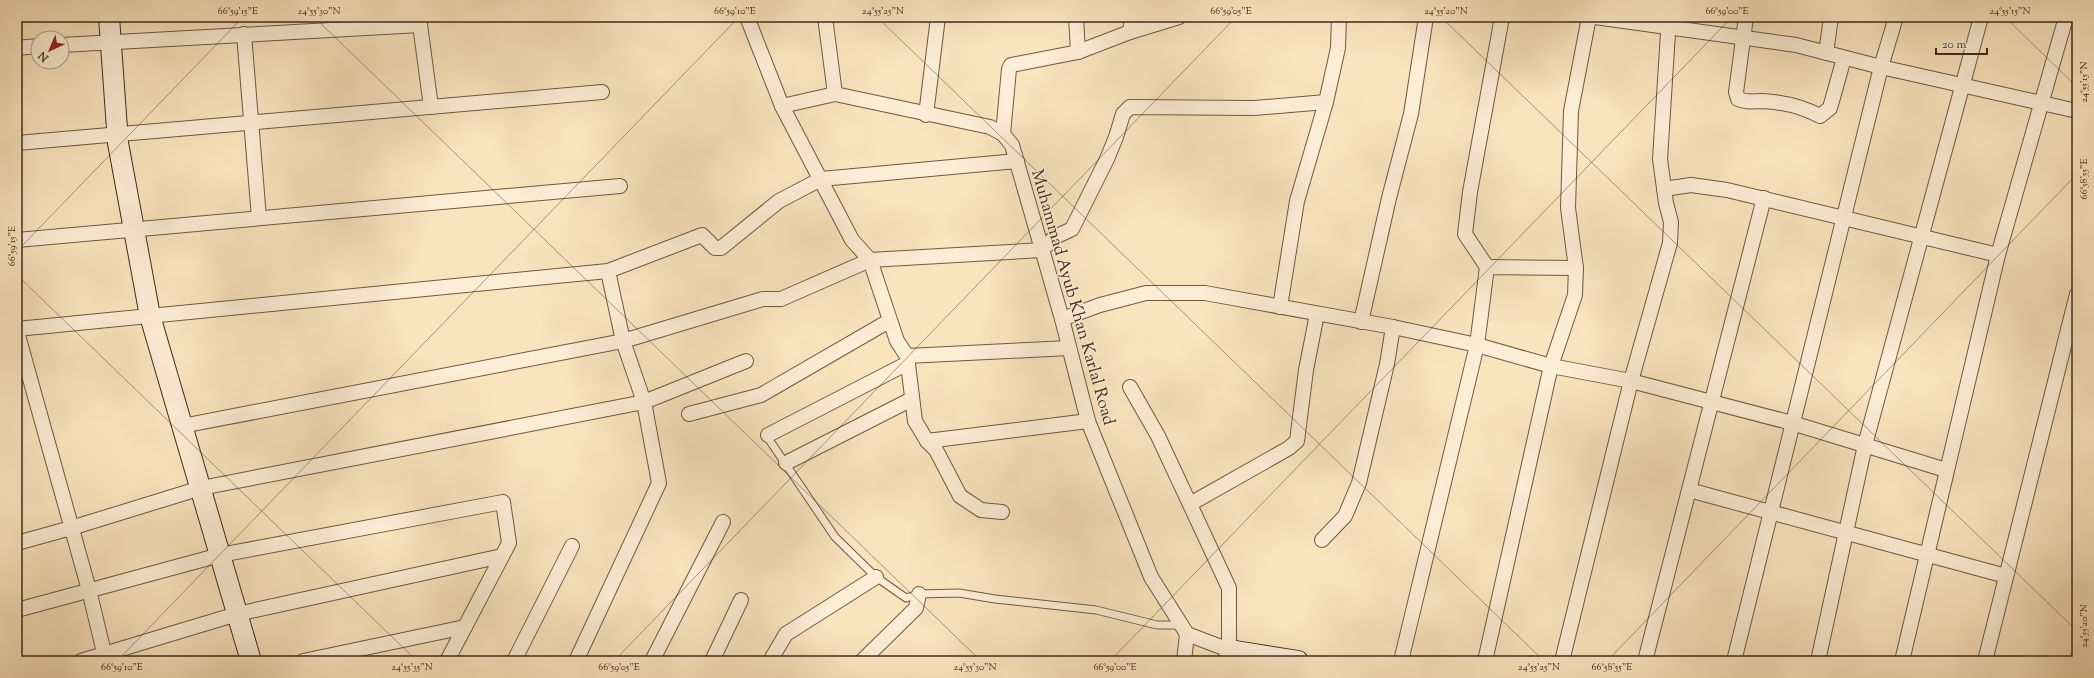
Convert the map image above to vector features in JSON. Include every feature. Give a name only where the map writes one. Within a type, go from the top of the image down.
[{"type":"street","points":[[109,17],[117,134],[150,316],[251,661]]},
{"type":"street","points":[[345,17],[361,27]]},
{"type":"street","points":[[747,17],[782,106],[852,240],[870,260],[889,321],[897,341],[908,360],[915,421],[927,441],[936,450],[960,496],[981,510],[1002,512]]},
{"type":"street","points":[[825,17],[836,94]]},
{"type":"street","points":[[926,115],[938,17]]},
{"type":"street","points":[[1076,17],[1078,52]]},
{"type":"street","points":[[1130,32],[1132,17]]},
{"type":"street","points":[[782,106],[836,94],[926,115],[990,127],[1004,134],[1009,69],[1011,65],[1078,52],[1130,32],[1179,17]]},
{"type":"street","points":[[1280,307],[1297,201],[1326,102],[1338,48],[1339,17]]},
{"type":"street","points":[[1361,322],[1389,198],[1411,114],[1426,17]]},
{"type":"street","points":[[1401,661],[1477,346],[1487,267],[1465,234],[1470,192],[1502,17]]},
{"type":"street","points":[[1485,661],[1551,366],[1575,294],[1576,268],[1568,208],[1570,111],[1589,17]]},
{"type":"street","points":[[1595,17],[1669,23],[1796,45],[1881,67],[2077,111]]},
{"type":"street","points":[[1746,17],[1736,92],[1738,99],[1745,102],[1763,101],[1780,104],[1807,110],[1820,116],[1830,108],[1844,58]]},
{"type":"street","points":[[1826,53],[1832,17]]},
{"type":"street","points":[[1734,661],[1843,218],[1881,67],[1896,17]]},
{"type":"street","points":[[1818,661],[1865,445],[1981,17]]},
{"type":"street","points":[[1902,661],[1998,255],[2066,17]]},
{"type":"street","points":[[70,45],[361,27],[419,21],[431,107]]},
{"type":"street","points":[[1562,661],[1631,381],[1670,243],[1671,222],[1660,160],[1669,23]]},
{"type":"street","points":[[244,34],[259,218]]},
{"type":"street","points":[[17,48],[30,47]]},
{"type":"street","points":[[17,143],[602,92]]},
{"type":"street","points":[[182,426],[623,341],[764,299],[781,299],[870,260],[1042,250],[1056,237],[1072,229],[1109,154],[1123,114],[1130,107],[1254,108],[1326,102]]},
{"type":"street","name":"Muhammad Ayub Khan Karlal Road","points":[[1004,134],[1012,145],[1017,161],[1062,319],[1088,421],[1151,578],[1185,630]]},
{"type":"street","points":[[17,329],[608,271],[702,235],[715,248],[721,248],[779,201],[821,179],[1017,161]]},
{"type":"street","points":[[1664,189],[1691,185],[1727,190],[1998,255]]},
{"type":"street","points":[[17,240],[620,186]]},
{"type":"street","points":[[1645,661],[1764,198]]},
{"type":"street","points":[[1487,267],[1576,268]]},
{"type":"street","points":[[576,661],[659,483],[644,402],[623,341],[608,271]]},
{"type":"street","points":[[1062,319],[1100,305],[1146,293],[1205,293],[1392,327],[1477,346],[1551,366],[1631,381],[1792,423],[1946,470]]},
{"type":"street","points":[[1985,661],[2077,294]]},
{"type":"street","points":[[1190,504],[1289,448],[1297,440],[1306,370],[1317,314]]},
{"type":"street","points":[[688,414],[761,395],[889,321]]},
{"type":"street","points":[[1322,540],[1345,516],[1359,483],[1387,364],[1392,327]]},
{"type":"street","points":[[17,332],[89,590],[105,658]]},
{"type":"street","points":[[768,435],[908,360],[1069,348]]},
{"type":"street","points":[[17,543],[201,488],[644,402],[746,362]]},
{"type":"street","points":[[1130,387],[1158,436],[1229,588],[1229,656]]},
{"type":"street","points":[[786,463],[912,399]]},
{"type":"street","points":[[927,441],[1088,421]]},
{"type":"street","points":[[1689,490],[2006,576]]},
{"type":"street","points":[[17,610],[220,555],[503,502],[509,543],[447,661]]},
{"type":"street","points":[[652,661],[723,522]]},
{"type":"street","points":[[514,661],[572,546]]},
{"type":"street","points":[[81,661],[105,658],[238,614],[502,556]]},
{"type":"street","points":[[770,661],[786,634],[876,576]]},
{"type":"street","points":[[862,661],[916,608],[919,594]]},
{"type":"street","points":[[712,661],[741,600]]},
{"type":"street","points":[[303,661],[465,627]]},
{"type":"street","points":[[1184,661],[1185,630],[1229,656],[1298,661]]},
{"type":"lane","points":[[768,435],[768,438],[835,537],[876,576],[906,598],[919,594],[959,593],[995,599],[1096,610],[1157,625],[1185,630]]}]
